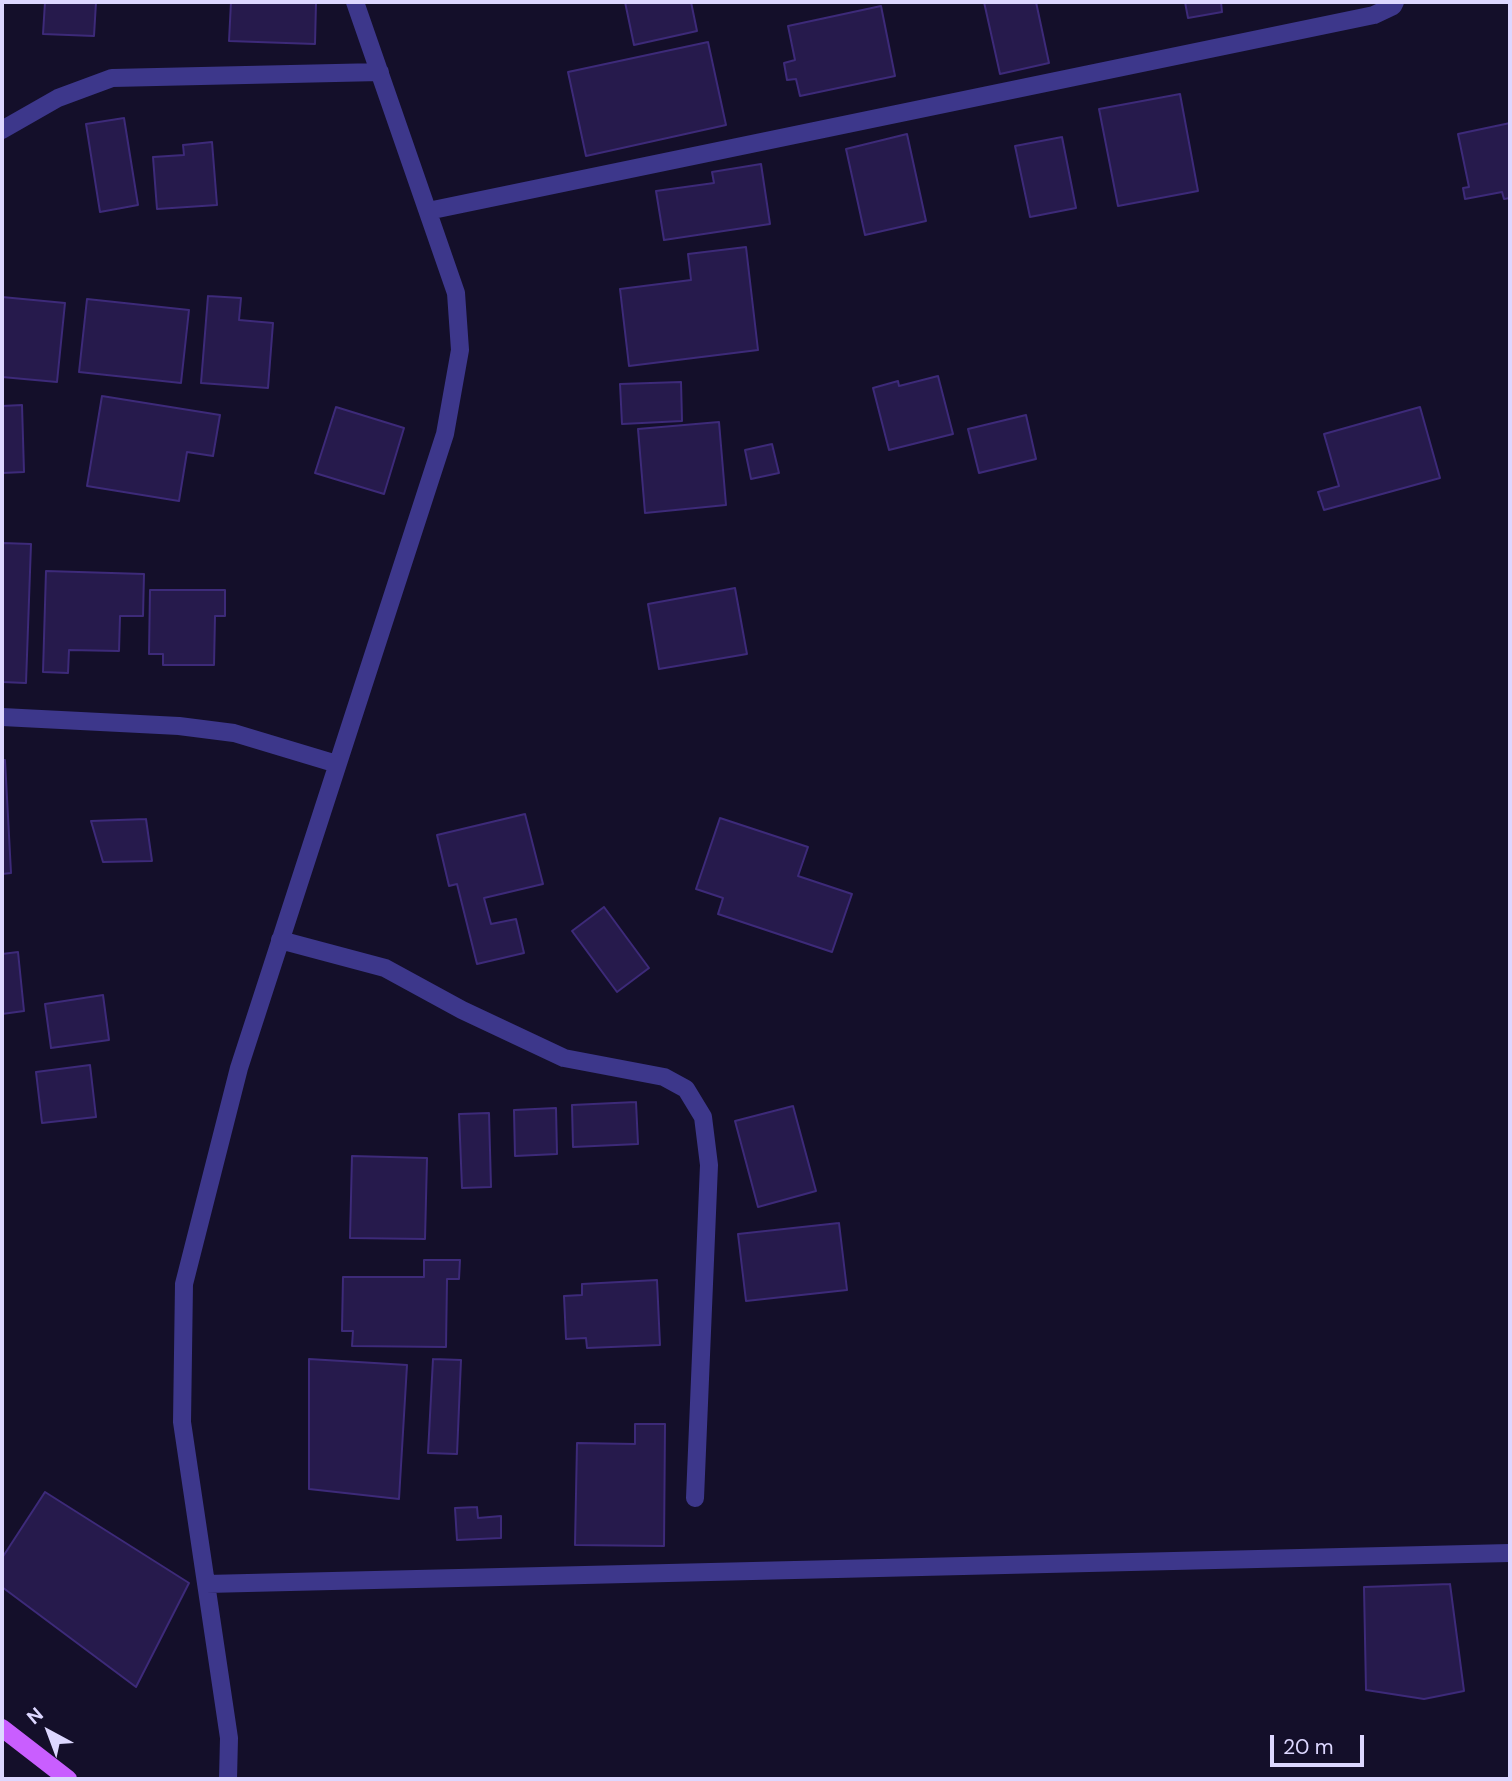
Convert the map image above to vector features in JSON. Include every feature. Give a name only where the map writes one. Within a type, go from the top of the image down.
[{"type":"main road","points":[[2,1728],[68,1779]]},
{"type":"street","points":[[228,1779],[229,1738],[182,1422],[184,1284],[239,1068],[444,434],[460,350],[456,293],[355,2]]},
{"type":"street","points":[[428,211],[1374,15],[1393,6],[1395,2]]},
{"type":"street","points":[[2,130],[58,97],[113,78],[380,72]]},
{"type":"street","points":[[2,717],[179,726],[233,733],[337,764]]},
{"type":"street","points":[[281,940],[385,968],[461,1010],[564,1058],[664,1077],[686,1089],[703,1117],[709,1165],[695,1498]]},
{"type":"street","points":[[206,1584],[1510,1553]]},
{"type":"building","points":[[45,2],[96,2],[94,36],[43,34]]},
{"type":"building","points":[[231,2],[316,2],[315,44],[229,41]]},
{"type":"building","points":[[625,2],[691,2],[697,31],[634,45]]},
{"type":"building","points":[[984,2],[1036,2],[1049,63],[1000,74]]},
{"type":"building","points":[[1185,2],[1221,2],[1222,12],[1188,18]]},
{"type":"building","points":[[881,6],[895,76],[800,96],[796,79],[787,80],[784,63],[795,60],[788,26]]},
{"type":"building","points":[[708,42],[726,125],[586,156],[568,72]]},
{"type":"building","points":[[1180,94],[1198,191],[1118,206],[1099,109]]},
{"type":"building","points":[[124,118],[138,205],[100,212],[86,124]]},
{"type":"building","points":[[1510,123],[1510,198],[1504,199],[1502,192],[1465,199],[1463,188],[1469,187],[1458,134]]},
{"type":"building","points":[[907,134],[926,221],[865,235],[846,149]]},
{"type":"building","points":[[1062,137],[1076,208],[1030,217],[1015,146]]},
{"type":"building","points":[[212,142],[217,205],[157,209],[153,157],[184,155],[183,145]]},
{"type":"building","points":[[761,164],[770,224],[664,240],[656,191],[714,183],[712,172]]},
{"type":"building","points":[[746,247],[758,350],[629,366],[620,289],[691,280],[688,254]]},
{"type":"building","points":[[208,296],[241,298],[239,320],[273,323],[268,388],[201,383]]},
{"type":"building","points":[[2,297],[65,303],[57,382],[2,377]]},
{"type":"building","points":[[87,299],[189,310],[181,383],[79,372]]},
{"type":"building","points":[[938,376],[953,434],[889,450],[873,388],[898,381],[899,386]]},
{"type":"building","points":[[681,382],[682,421],[622,424],[620,384]]},
{"type":"building","points":[[102,396],[220,415],[213,456],[187,452],[179,501],[87,486]]},
{"type":"building","points":[[22,405],[24,472],[2,473],[2,406]]},
{"type":"building","points":[[336,407],[404,428],[384,494],[315,473]]},
{"type":"building","points":[[1420,407],[1440,478],[1324,510],[1318,492],[1339,486],[1324,434]]},
{"type":"building","points":[[1026,415],[1036,459],[979,473],[968,429]]},
{"type":"building","points":[[719,422],[726,505],[645,513],[638,429]]},
{"type":"building","points":[[772,444],[779,473],[751,479],[745,450]]},
{"type":"building","points":[[2,543],[31,544],[26,683],[2,682]]},
{"type":"building","points":[[46,571],[144,574],[143,616],[120,616],[119,651],[69,650],[68,673],[43,672]]},
{"type":"building","points":[[735,588],[747,654],[659,669],[648,604]]},
{"type":"building","points":[[150,590],[225,590],[225,616],[215,616],[214,665],[163,665],[163,654],[149,654]]},
{"type":"building","points":[[2,760],[5,760],[11,873],[2,874]]},
{"type":"building","points":[[525,814],[543,884],[484,898],[491,924],[516,919],[524,953],[477,964],[457,884],[449,886],[437,835]]},
{"type":"building","points":[[720,818],[808,847],[798,876],[852,894],[832,952],[718,914],[723,898],[696,889]]},
{"type":"building","points":[[146,819],[152,861],[103,862],[91,821]]},
{"type":"building","points":[[604,907],[649,968],[617,992],[572,931]]},
{"type":"building","points":[[18,952],[24,1011],[2,1014],[2,954]]},
{"type":"building","points":[[103,995],[109,1040],[51,1048],[45,1004]]},
{"type":"building","points":[[90,1065],[96,1117],[42,1123],[36,1072]]},
{"type":"building","points":[[636,1102],[638,1144],[573,1147],[572,1105]]},
{"type":"building","points":[[793,1106],[816,1191],[758,1207],[735,1121]]},
{"type":"building","points":[[556,1108],[557,1154],[515,1156],[514,1110]]},
{"type":"building","points":[[489,1113],[491,1187],[462,1188],[459,1114]]},
{"type":"building","points":[[352,1156],[427,1158],[425,1239],[350,1238]]},
{"type":"building","points":[[839,1223],[847,1290],[746,1301],[738,1234]]},
{"type":"building","points":[[424,1260],[460,1260],[459,1279],[447,1279],[446,1347],[352,1346],[353,1331],[342,1331],[343,1277],[424,1277]]},
{"type":"building","points":[[657,1280],[660,1345],[587,1348],[586,1338],[566,1339],[564,1296],[582,1295],[582,1284]]},
{"type":"building","points":[[309,1359],[407,1365],[399,1499],[309,1489]]},
{"type":"building","points":[[433,1359],[461,1360],[457,1454],[428,1453]]},
{"type":"building","points":[[635,1424],[665,1424],[664,1546],[575,1545],[577,1443],[635,1444]]},
{"type":"building","points":[[45,1492],[189,1583],[136,1687],[2,1587],[2,1558]]},
{"type":"building","points":[[477,1507],[478,1518],[501,1516],[501,1538],[457,1540],[455,1508]]},
{"type":"building","points":[[1450,1584],[1464,1691],[1424,1699],[1366,1690],[1364,1587]]}]
